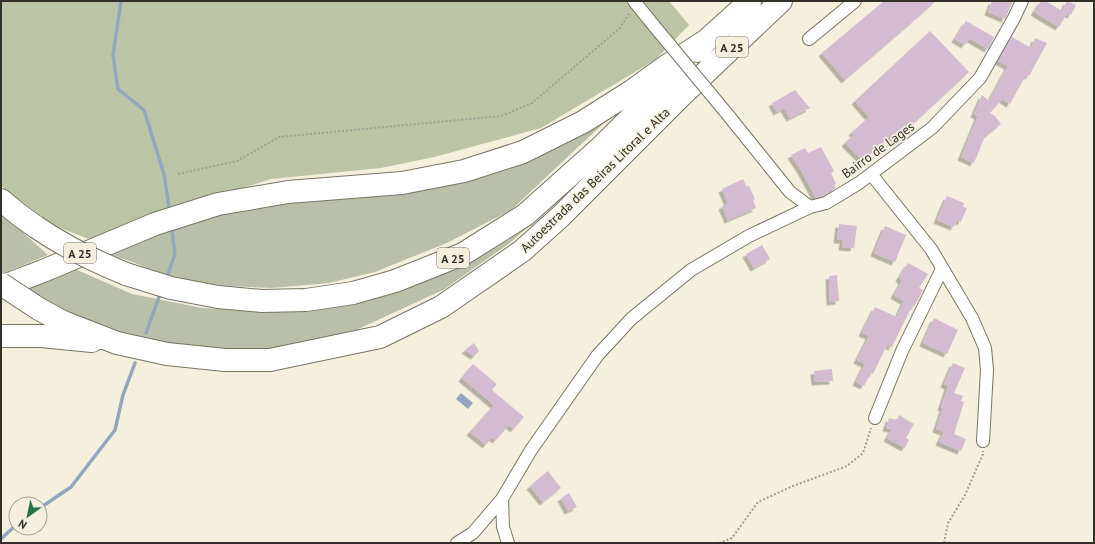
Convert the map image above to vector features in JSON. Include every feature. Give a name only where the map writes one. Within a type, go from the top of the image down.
[{"type":"highway","name":"Autoestrada das Beiras Litoral e Alta","points":[[1,200],[52,238],[92,260],[126,274],[171,288],[218,298],[262,301],[306,300],[353,293],[388,283],[463,254],[525,215],[600,149],[707,40],[750,1]]},
{"type":"highway","name":"Autoestrada das Beiras Litoral e Alta","points":[[1,285],[63,322],[117,343],[167,354],[225,360],[270,360],[380,337],[441,307],[522,251],[561,216],[683,94],[781,1]]},
{"type":"highway","points":[[1,285],[43,271],[155,224],[218,204],[288,192],[402,183],[464,171],[523,152],[583,122],[707,40]]},
{"type":"highway","points":[[1,336],[41,336],[117,343]]},
{"type":"street","points":[[809,39],[855,1]]},
{"type":"street","name":"Bairro de Lages","points":[[457,543],[472,533],[502,499],[532,450],[597,356],[631,319],[691,270],[748,236],[810,207],[826,203],[871,174],[932,128],[980,78],[1022,1]]},
{"type":"street","points":[[635,2],[790,192],[810,207]]},
{"type":"street","points":[[871,174],[931,249],[972,318],[985,348],[988,370],[983,441]]},
{"type":"street","points":[[875,418],[902,351],[942,269]]},
{"type":"street","points":[[502,499],[503,527],[508,543]]},
{"type":"path","points":[[178,174],[237,161],[279,137],[502,116],[532,103],[620,28],[635,2]]},
{"type":"path","points":[[718,543],[732,538],[758,502],[793,486],[847,466],[863,453],[875,418]]},
{"type":"path","points":[[944,543],[948,523],[964,495],[982,454],[983,441]]},
{"type":"green space","points":[[1,1],[669,1],[689,25],[655,60],[541,128],[434,157],[381,168],[271,179],[89,239],[55,226],[1,186]]},
{"type":"green space","points":[[621,107],[511,210],[449,242],[375,272],[329,283],[272,288],[228,286],[174,279],[135,263],[105,253],[229,209],[380,194]]},
{"type":"green space","points":[[548,210],[507,245],[443,290],[356,330],[274,351],[174,348],[92,328],[23,290],[75,269],[132,294],[202,308],[278,312],[441,273]]},
{"type":"green space","points":[[1,216],[20,230],[48,255],[1,274]]},
{"type":"water","points":[[461,393],[473,403],[468,409],[456,399]]},
{"type":"building","points":[[884,1],[936,1],[845,80],[822,53]]},
{"type":"building","points":[[992,1],[1013,1],[1005,19],[988,12]]},
{"type":"building","points":[[1041,1],[1046,1],[1067,14],[1059,27],[1034,12]]},
{"type":"building","points":[[1067,1],[1076,5],[1071,15],[1062,11]]},
{"type":"building","points":[[966,21],[994,37],[988,49],[969,38],[965,45],[955,39]]},
{"type":"building","points":[[930,31],[969,72],[896,140],[891,135],[863,161],[845,143],[854,134],[852,132],[869,117],[855,101]]},
{"type":"building","points":[[1012,37],[1031,48],[1035,38],[1047,43],[1029,76],[1026,75],[1010,104],[1002,99],[990,113],[995,116],[1001,124],[987,135],[986,134],[974,163],[961,157],[978,116],[974,114],[982,95],[989,101],[1008,66],[998,61]]},
{"type":"building","points":[[795,90],[810,108],[790,118],[784,108],[777,112],[772,103]]},
{"type":"building","points":[[821,147],[834,171],[831,173],[836,184],[834,185],[836,188],[823,196],[816,198],[791,155],[805,148],[808,153]]},
{"type":"building","points":[[743,179],[747,187],[749,186],[755,199],[753,200],[756,208],[728,220],[722,206],[728,203],[722,189]]},
{"type":"building","points":[[947,196],[964,203],[963,207],[967,208],[961,222],[957,220],[954,227],[937,220]]},
{"type":"building","points":[[839,224],[857,226],[854,248],[842,247],[843,240],[837,240]]},
{"type":"building","points":[[885,226],[906,235],[895,262],[874,253]]},
{"type":"building","points":[[762,245],[770,259],[754,268],[746,254]]},
{"type":"building","points":[[908,263],[928,274],[919,288],[923,290],[914,307],[912,306],[892,347],[887,345],[873,374],[871,373],[864,386],[856,382],[865,364],[857,360],[869,336],[862,333],[875,307],[897,317],[904,301],[894,295],[902,281],[899,278]]},
{"type":"building","points":[[837,275],[839,301],[830,302],[829,276]]},
{"type":"building","points":[[934,318],[958,330],[947,354],[923,343]]},
{"type":"building","points":[[474,343],[479,351],[474,356],[465,350]]},
{"type":"building","points":[[953,363],[965,368],[954,393],[963,396],[961,401],[964,402],[954,434],[966,439],[961,451],[939,442],[944,432],[936,429],[948,386],[944,384]]},
{"type":"building","points":[[473,364],[497,384],[492,390],[524,417],[514,429],[509,425],[496,440],[492,437],[486,445],[470,432],[494,405],[462,378]]},
{"type":"building","points":[[832,369],[833,381],[815,382],[814,371]]},
{"type":"building","points":[[899,415],[914,424],[906,438],[909,440],[905,448],[887,438],[892,429],[886,428],[889,418],[897,420]]},
{"type":"building","points":[[548,471],[561,488],[543,502],[530,486]]},
{"type":"building","points":[[569,493],[577,507],[568,511],[561,498]]},
{"type":"waterway","points":[[121,1],[113,55],[118,89],[144,110],[164,174],[169,207]]},
{"type":"waterway","points":[[168,274],[175,254],[172,231]]},
{"type":"waterway","points":[[146,333],[159,297]]},
{"type":"waterway","points":[[48,503],[71,487],[115,430],[123,395],[135,363]]},
{"type":"waterway","points":[[1,539],[8,532]]}]
